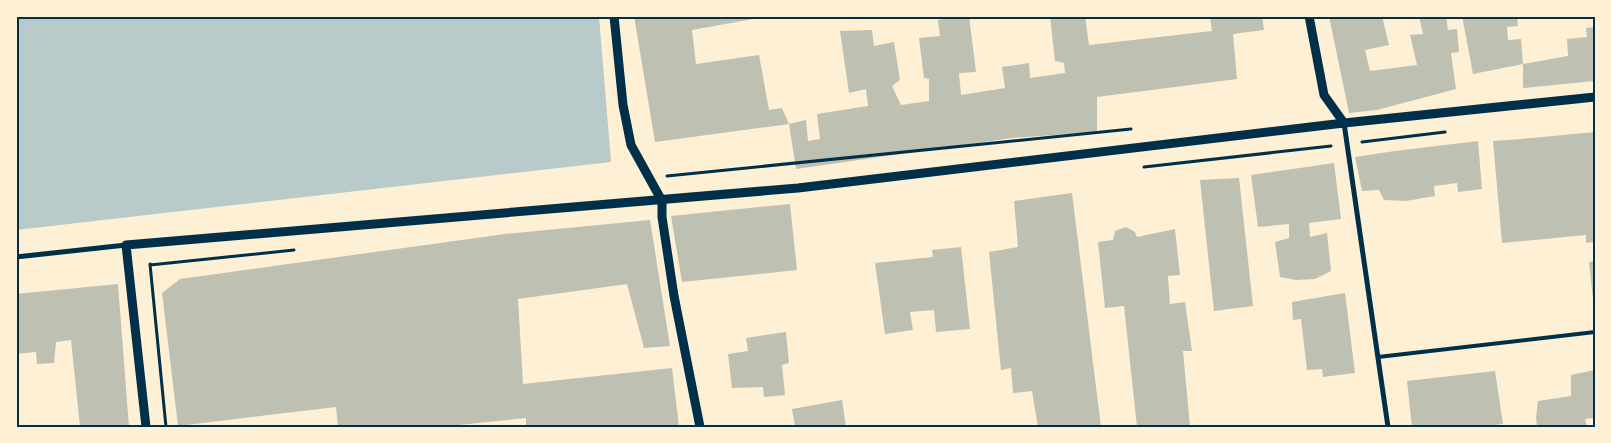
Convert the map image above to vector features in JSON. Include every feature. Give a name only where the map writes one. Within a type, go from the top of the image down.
[{"type":"street","points":[[614,16],[623,105],[631,144],[662,200],[662,217],[674,296],[700,427]]},
{"type":"street","points":[[1310,16],[1324,95],[1344,123],[1388,427]]},
{"type":"street","points":[[16,257],[126,245],[798,188],[1344,123],[1595,97]]},
{"type":"street","points":[[126,245],[146,427]]},
{"type":"lane","points":[[1378,357],[1595,332]]},
{"type":"path","points":[[150,265],[166,427]]},
{"type":"shaded area","points":[[16,16],[599,16],[611,162],[16,230]]},
{"type":"building","points":[[634,16],[769,16],[692,30],[696,64],[759,55],[769,110],[782,108],[789,124],[655,142]]},
{"type":"building","points":[[969,16],[976,72],[959,73],[961,95],[1005,88],[1002,67],[1029,63],[1030,78],[1065,73],[1064,63],[1055,61],[1050,16],[1085,16],[1089,45],[1212,31],[1210,16],[1262,16],[1264,30],[1233,34],[1237,79],[1097,97],[1097,132],[1012,138],[796,169],[789,124],[806,120],[808,141],[820,139],[817,114],[868,106],[866,89],[849,93],[840,31],[872,30],[874,46],[894,42],[900,80],[892,86],[901,105],[929,101],[929,79],[924,78],[919,38],[940,36],[938,20]]},
{"type":"building","points":[[1329,16],[1382,16],[1389,45],[1365,50],[1370,71],[1417,65],[1410,35],[1423,34],[1419,16],[1446,16],[1448,30],[1457,29],[1459,52],[1451,53],[1456,89],[1377,110],[1349,113]]},
{"type":"building","points":[[1462,16],[1517,16],[1518,26],[1507,27],[1508,40],[1521,39],[1523,64],[1473,74]]},
{"type":"building","points":[[1595,27],[1595,81],[1523,88],[1523,64],[1568,56],[1567,39],[1587,37],[1586,28]]},
{"type":"building","points":[[1595,132],[1595,242],[1586,243],[1586,235],[1502,243],[1493,141]]},
{"type":"building","points":[[1478,141],[1482,189],[1458,192],[1457,183],[1434,186],[1435,196],[1406,201],[1384,200],[1379,190],[1362,191],[1355,157]]},
{"type":"building","points":[[1334,163],[1341,219],[1309,223],[1310,237],[1327,233],[1331,271],[1315,279],[1296,280],[1280,277],[1275,242],[1289,238],[1289,224],[1258,227],[1251,175]]},
{"type":"building","points":[[1239,178],[1253,306],[1214,311],[1200,180]]},
{"type":"building","points":[[1072,193],[1101,427],[1038,427],[1032,391],[1013,393],[1011,368],[1001,370],[989,252],[1018,247],[1014,201]]},
{"type":"building","points":[[790,204],[797,270],[682,282],[671,216]]},
{"type":"building","points":[[650,220],[670,346],[644,348],[627,284],[518,299],[523,384],[672,368],[679,427],[526,427],[526,418],[439,427],[338,427],[336,407],[178,426],[162,293],[180,279],[505,234]]},
{"type":"building","points":[[1126,227],[1135,232],[1137,237],[1175,229],[1180,275],[1168,276],[1170,304],[1185,302],[1192,351],[1183,351],[1190,427],[1137,427],[1124,306],[1105,308],[1098,242],[1113,240],[1115,231]]},
{"type":"building","points":[[961,247],[970,329],[936,332],[934,310],[910,312],[913,330],[885,334],[875,263],[933,257],[932,250]]},
{"type":"building","points":[[1595,261],[1595,299],[1593,299],[1589,262]]},
{"type":"building","points":[[118,284],[129,427],[80,427],[71,340],[56,342],[54,363],[37,364],[36,352],[16,354],[16,294]]},
{"type":"building","points":[[1345,293],[1355,373],[1323,377],[1322,369],[1307,370],[1301,319],[1293,320],[1292,302]]},
{"type":"building","points":[[786,332],[789,363],[782,365],[785,395],[764,397],[763,387],[732,388],[728,354],[748,351],[746,338]]},
{"type":"building","points":[[1595,370],[1595,418],[1585,419],[1587,427],[1537,427],[1538,401],[1571,396],[1571,375]]},
{"type":"building","points":[[1495,371],[1503,424],[1477,427],[1412,427],[1407,381]]},
{"type":"building","points":[[842,400],[846,427],[795,427],[792,409]]}]
